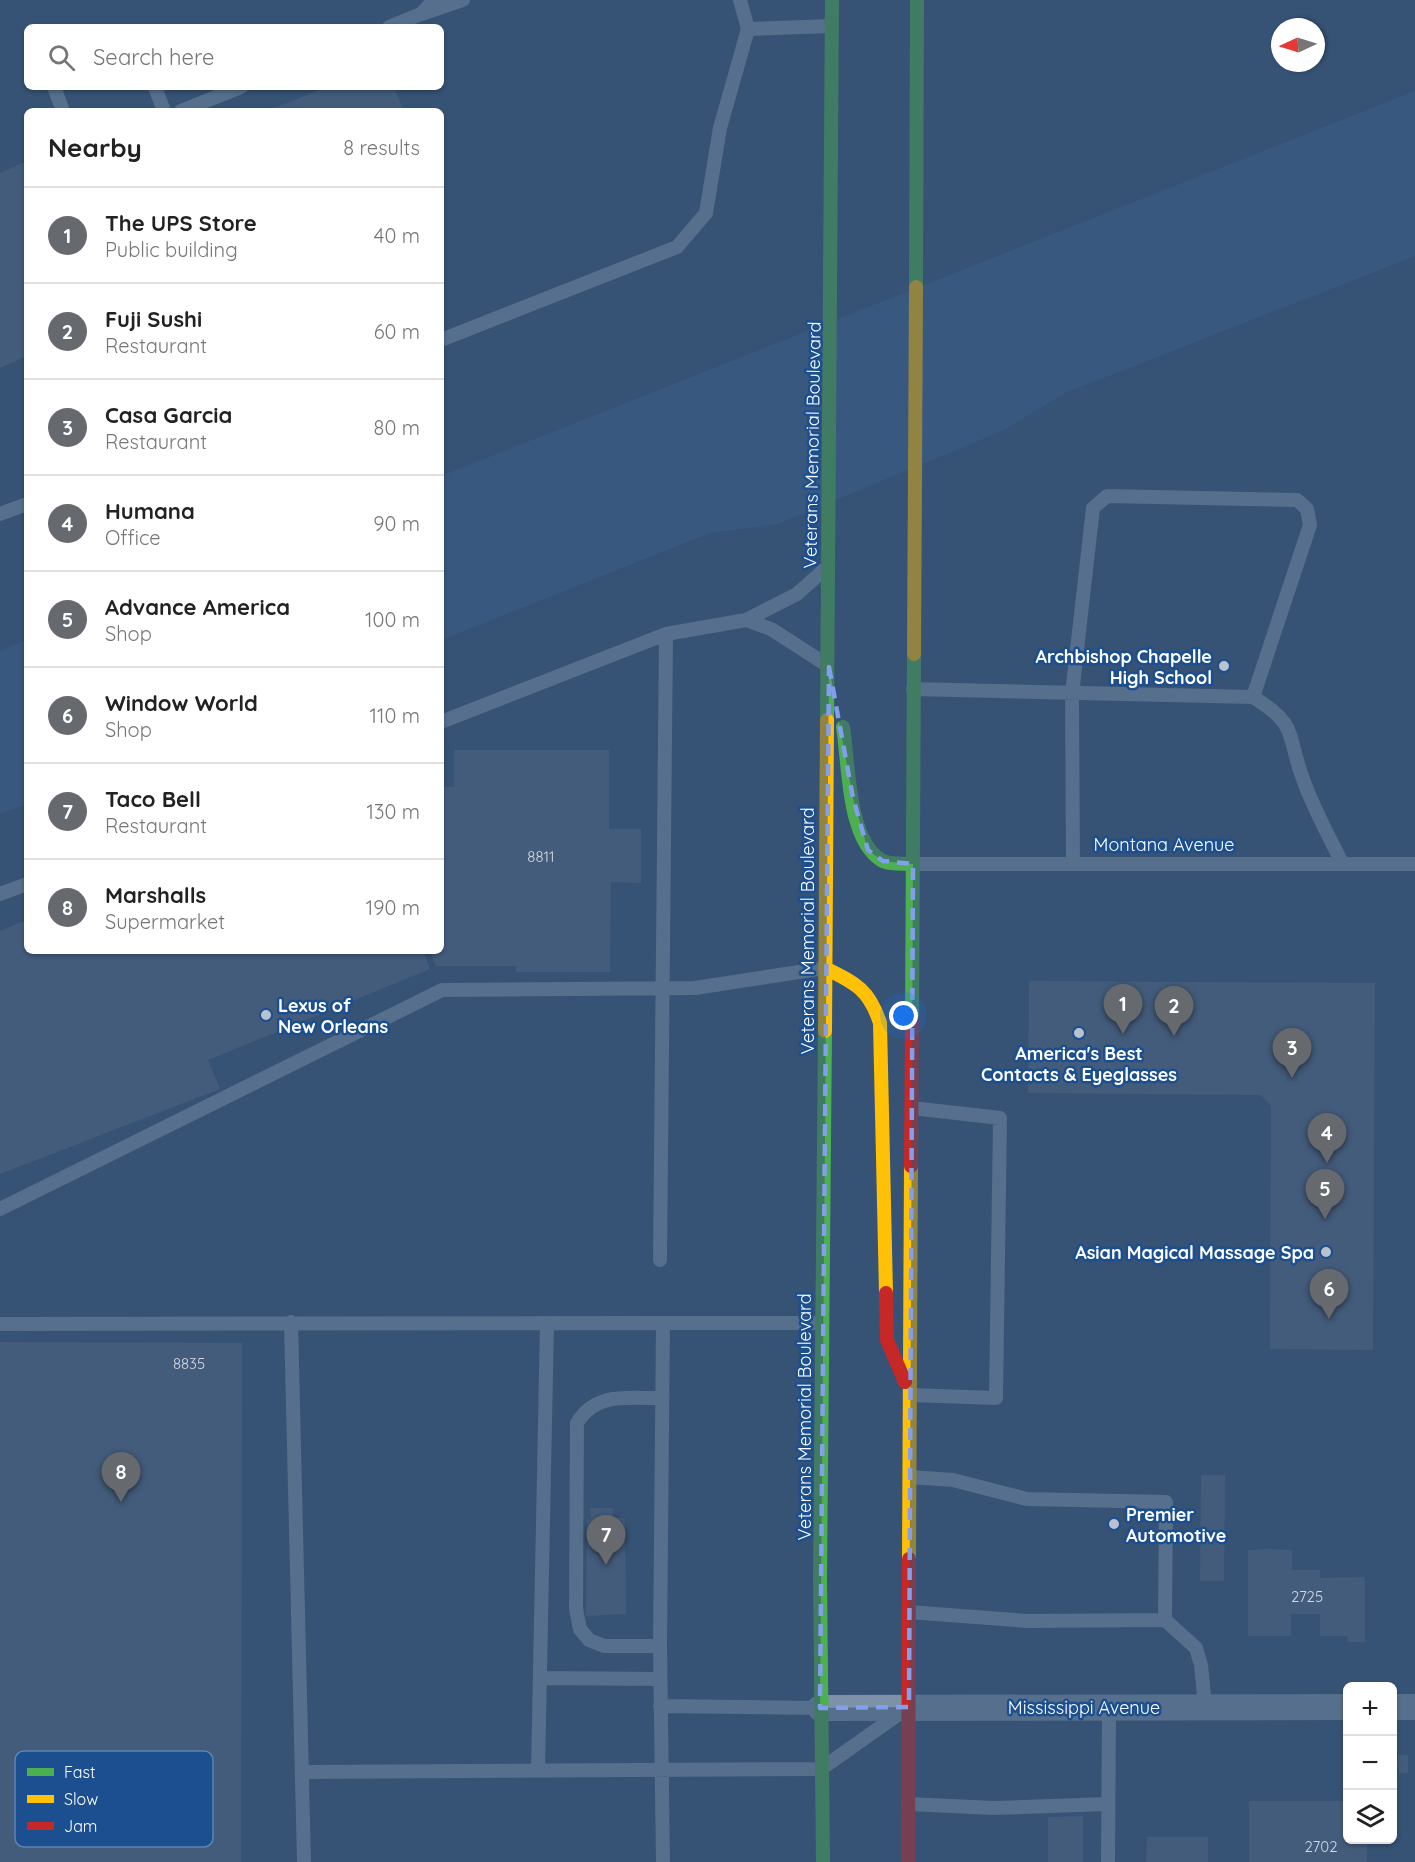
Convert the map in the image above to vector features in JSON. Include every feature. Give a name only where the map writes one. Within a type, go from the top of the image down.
[{"type":"main road","name":"Veterans Memorial Boulevard","points":[[823,1862],[820,1708],[824,862],[829,667],[832,0]]},
{"type":"main road","points":[[908,1862],[917,0]]},
{"type":"main road","points":[[829,667],[846,740],[853,798],[868,850],[883,861],[913,864]]},
{"type":"main road","points":[[825,968],[864,988],[874,1002],[880,1023],[887,1340],[910,1395]]},
{"type":"street","name":"Mississippi Avenue","points":[[820,1708],[1343,1707]]},
{"type":"street","points":[[1397,1707],[1415,1707]]},
{"type":"lane","points":[[422,14],[434,0]]},
{"type":"lane","points":[[397,24],[463,0]]},
{"type":"lane","points":[[444,339],[677,247],[706,213],[720,128],[748,29],[740,0]]},
{"type":"lane","points":[[748,29],[832,26]]},
{"type":"lane","points":[[55,90],[62,108]]},
{"type":"lane","points":[[156,90],[163,108]]},
{"type":"lane","points":[[188,108],[234,90]]},
{"type":"lane","points":[[1073,863],[1072,694],[1093,508],[1107,496],[1297,500],[1307,509],[1310,525],[1253,697]]},
{"type":"lane","points":[[0,514],[24,505]]},
{"type":"lane","points":[[444,721],[666,634],[746,620],[797,594],[829,566]]},
{"type":"lane","points":[[746,620],[771,629],[829,667]]},
{"type":"lane","points":[[660,1260],[666,634]]},
{"type":"lane","points":[[913,688],[1253,697],[1275,711],[1291,733],[1302,778],[1342,863]]},
{"type":"lane","name":"Montana Avenue","points":[[913,864],[1415,864]]},
{"type":"lane","points":[[0,894],[24,885]]},
{"type":"lane","points":[[0,1209],[442,990],[695,988],[825,968]]},
{"type":"lane","points":[[910,1395],[996,1398],[1000,1129],[1000,1118],[912,1108]]},
{"type":"lane","points":[[291,1322],[304,1862]]},
{"type":"lane","points":[[538,1771],[547,1323]]},
{"type":"lane","points":[[663,1323],[660,1646],[663,1862]]},
{"type":"lane","points":[[0,1324],[822,1323]]},
{"type":"lane","points":[[660,1646],[604,1646],[589,1640],[580,1629],[576,1609],[576,1527],[577,1423],[585,1410],[599,1401],[662,1398]]},
{"type":"lane","points":[[910,1477],[962,1482],[1027,1499],[1167,1502],[1165,1620]]},
{"type":"lane","points":[[909,1612],[1027,1621],[1165,1620],[1196,1648],[1201,1665],[1205,1706]]},
{"type":"lane","points":[[540,1678],[660,1679]]},
{"type":"lane","points":[[660,1706],[820,1708]]},
{"type":"lane","points":[[303,1772],[821,1769],[909,1707]]},
{"type":"lane","points":[[1107,1862],[1109,1707]]},
{"type":"lane","points":[[908,1804],[994,1808],[1108,1804]]},
{"type":"highlighted area","points":[[829,667],[853,798],[868,850],[883,861],[913,864],[909,1707],[820,1708]]},
{"type":"water","points":[[1415,91],[1415,256],[1065,393],[1002,431],[778,524],[710,533],[444,639],[444,475]]},
{"type":"water","points":[[24,641],[24,805],[0,814],[0,651]]},
{"type":"building","points":[[320,90],[395,90],[403,108],[274,108]]},
{"type":"building","points":[[24,162],[24,357],[0,368],[0,173]]},
{"type":"building","points":[[454,750],[609,750],[609,829],[641,829],[641,883],[611,882],[610,972],[516,972],[516,966],[436,966],[431,954],[444,954],[444,787],[454,787]]},
{"type":"building","points":[[24,921],[24,954],[424,954],[430,969],[208,1060],[220,1089],[0,1174],[0,931]]},
{"type":"building","points":[[1029,981],[1375,983],[1373,1350],[1270,1349],[1271,1106],[1261,1095],[1028,1093]]},
{"type":"building","points":[[0,1342],[242,1343],[241,1862],[0,1862]]},
{"type":"building","points":[[1201,1475],[1225,1475],[1224,1581],[1200,1581]]},
{"type":"building","points":[[590,1508],[613,1508],[613,1518],[625,1518],[626,1614],[586,1616],[587,1519],[591,1520]]},
{"type":"building","points":[[1248,1550],[1292,1550],[1292,1570],[1320,1570],[1320,1578],[1365,1577],[1365,1642],[1348,1642],[1347,1636],[1320,1636],[1320,1614],[1291,1614],[1291,1636],[1248,1636]]},
{"type":"building","points":[[1398,1755],[1408,1755],[1408,1773],[1399,1773]]},
{"type":"building","points":[[1249,1801],[1343,1801],[1343,1844],[1367,1844],[1367,1862],[1249,1862]]},
{"type":"building","points":[[1083,1816],[1083,1862],[1048,1862],[1048,1817]]},
{"type":"building","points":[[1147,1837],[1208,1837],[1208,1862],[1146,1862]]},
{"type":"traffic: fast","points":[[827,720],[832,0]]},
{"type":"traffic: fast","points":[[916,287],[917,0]]},
{"type":"traffic: fast","points":[[912,1019],[914,654]]},
{"type":"traffic: fast","points":[[843,727],[852,799],[862,835],[870,850],[884,862],[913,864]]},
{"type":"traffic: fast","points":[[823,1862],[820,1578],[825,1031]]},
{"type":"traffic: slow","points":[[914,654],[916,287]]},
{"type":"traffic: slow","points":[[825,1031],[827,720]]},
{"type":"traffic: slow","points":[[825,968],[860,988],[871,1002],[880,1023],[886,1293]]},
{"type":"traffic: slow","points":[[909,1559],[911,1166]]},
{"type":"traffic: jam","points":[[911,1166],[912,1019]]},
{"type":"traffic: jam","points":[[886,1293],[887,1340],[905,1382]]},
{"type":"traffic: jam","points":[[908,1862],[909,1559]]},
{"type":"place","name":"Archbishop Chapelle High School","points":[[1224,666]]},
{"type":"place","name":"Lexus of New Orleans","points":[[266,1015]]},
{"type":"place","name":"America's Best Contacts & Eyeglasses","points":[[1079,1033]]},
{"type":"place","name":"The UPS Store","points":[[1123,1034]]},
{"type":"place","name":"Fuji Sushi","points":[[1174,1036]]},
{"type":"place","name":"Casa Garcia","points":[[1292,1078]]},
{"type":"place","name":"Humana","points":[[1327,1163]]},
{"type":"place","name":"Advance America","points":[[1325,1219]]},
{"type":"place","name":"Asian Magical Massage Spa","points":[[1326,1252]]},
{"type":"place","name":"Window World","points":[[1329,1319]]},
{"type":"place","name":"Marshalls","points":[[121,1502]]},
{"type":"place","name":"Premier Automotive","points":[[1114,1524]]},
{"type":"place","name":"Taco Bell","points":[[606,1565]]}]
